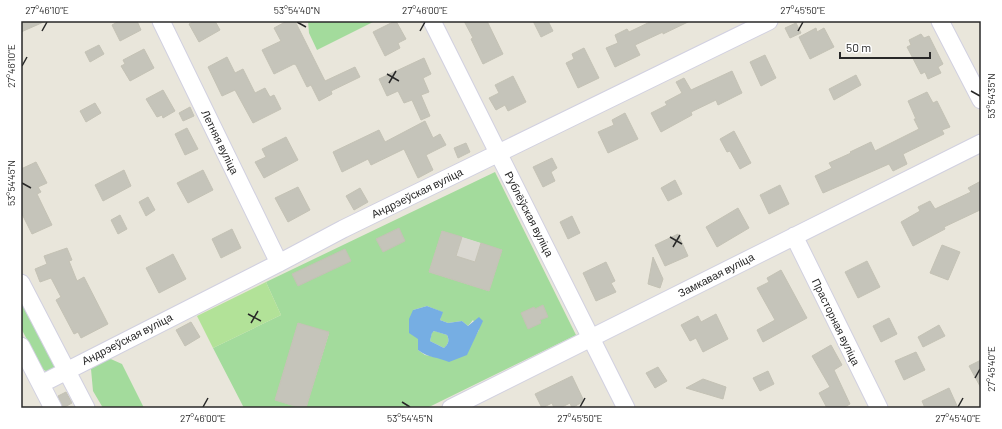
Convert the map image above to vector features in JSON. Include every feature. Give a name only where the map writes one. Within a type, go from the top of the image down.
[{"type":"street","name":"Летняя вуліца","points":[[161,21],[279,263]]},
{"type":"street","name":"Рублёўская вуліца","points":[[432,21],[626,408]]},
{"type":"street","name":"Андрэеўская вуліца","points":[[40,384],[343,229],[769,21]]},
{"type":"street","points":[[940,21],[981,100]]},
{"type":"street","name":"Замкавая вуліца","points":[[451,408],[981,143]]},
{"type":"street","name":"Прасторная вуліца","points":[[794,236],[879,408]]},
{"type":"street","points":[[21,283],[86,408]]},
{"type":"street","points":[[21,346],[53,408]]},
{"type":"green space","points":[[308,21],[375,21],[317,50],[309,33]]},
{"type":"green space","points":[[495,172],[576,335],[427,408],[306,408],[329,333],[298,323],[275,400],[301,408],[244,408],[213,348],[281,315],[266,282]],"holes":[[[442,231],[502,250],[489,291],[429,272]],[[427,306],[442,312],[440,320],[448,323],[462,321],[468,326],[473,320],[479,330],[473,340],[441,358],[425,355],[418,350],[419,339],[413,310]]]},
{"type":"green space","points":[[266,282],[281,315],[213,348],[197,316]]},
{"type":"green space","points":[[21,298],[55,362],[54,368],[51,371],[42,369],[21,328]]},
{"type":"green space","points":[[435,331],[447,335],[448,342],[444,348],[430,341],[432,332]]},
{"type":"green space","points":[[104,356],[122,364],[144,408],[103,408],[93,391],[91,369]]},
{"type":"shaded area","points":[[462,237],[481,243],[475,262],[456,256]]},
{"type":"water","points":[[427,306],[443,312],[440,320],[448,323],[462,321],[468,326],[479,317],[483,321],[467,355],[449,362],[426,355],[418,350],[418,339],[409,333],[409,319],[413,310]],"holes":[[[434,331],[447,335],[448,342],[444,348],[430,341]]]},
{"type":"building","points":[[21,21],[46,21],[21,32]]},
{"type":"building","points":[[119,21],[137,21],[141,30],[120,41],[112,25]]},
{"type":"building","points":[[195,21],[215,21],[220,30],[199,42],[189,24]]},
{"type":"building","points":[[287,21],[295,21],[325,81],[355,67],[360,77],[331,91],[332,94],[319,101],[311,85],[307,87],[296,65],[294,64],[274,74],[262,50],[281,41],[274,28]]},
{"type":"building","points":[[395,21],[406,39],[398,43],[400,48],[385,56],[373,32]]},
{"type":"building","points":[[464,21],[487,21],[503,54],[483,64],[471,39],[473,38]]},
{"type":"building","points":[[533,21],[548,21],[553,31],[541,37]]},
{"type":"building","points":[[652,21],[690,21],[635,45],[640,55],[615,67],[606,48],[618,43],[615,35],[627,29],[629,32]]},
{"type":"building","points":[[796,23],[801,33],[790,38],[785,28]]},
{"type":"building","points":[[816,28],[817,32],[824,28],[834,47],[810,59],[799,37]]},
{"type":"building","points":[[921,34],[924,38],[929,36],[943,64],[938,67],[941,73],[928,79],[925,72],[921,74],[907,47],[911,45],[909,40]]},
{"type":"building","points":[[99,45],[104,54],[90,62],[85,52]]},
{"type":"building","points":[[584,48],[599,78],[578,88],[566,63],[574,59],[572,54]]},
{"type":"building","points":[[144,49],[154,68],[130,81],[121,66],[125,64],[123,60]]},
{"type":"building","points":[[765,55],[776,78],[761,86],[750,62]]},
{"type":"building","points":[[227,57],[235,73],[243,69],[255,93],[265,88],[270,97],[274,95],[281,109],[253,123],[235,90],[222,96],[208,67]]},
{"type":"building","points":[[424,58],[431,74],[423,78],[429,92],[421,95],[430,116],[421,120],[412,100],[404,103],[398,91],[387,96],[379,79]]},
{"type":"building","points":[[732,71],[742,93],[718,105],[716,100],[691,112],[692,115],[661,132],[651,113],[667,105],[665,102],[682,93],[676,82],[684,78],[691,90]]},
{"type":"building","points":[[856,75],[861,85],[834,100],[829,89]]},
{"type":"building","points":[[513,76],[526,102],[508,111],[505,105],[496,110],[489,98],[499,93],[495,85]]},
{"type":"building","points":[[163,90],[175,111],[163,118],[162,115],[157,117],[146,99]]},
{"type":"building","points":[[927,92],[933,103],[937,101],[950,127],[942,130],[944,134],[903,154],[907,164],[893,171],[889,164],[823,193],[815,176],[832,168],[829,163],[871,142],[875,151],[919,129],[908,101]]},
{"type":"building","points":[[95,103],[101,113],[86,122],[80,111]]},
{"type":"building","points":[[190,107],[194,116],[183,121],[179,113]]},
{"type":"building","points":[[625,113],[638,139],[608,153],[598,132],[614,125],[612,120]]},
{"type":"building","points":[[425,121],[433,138],[440,134],[446,145],[426,155],[433,170],[418,178],[404,149],[371,165],[368,159],[342,172],[333,152],[379,130],[385,142]]},
{"type":"building","points":[[187,128],[198,149],[185,155],[175,134]]},
{"type":"building","points":[[734,131],[751,163],[740,169],[730,151],[727,152],[720,139]]},
{"type":"building","points":[[286,137],[298,160],[264,178],[255,162],[266,157],[262,149]]},
{"type":"building","points":[[466,143],[470,152],[458,158],[454,148]]},
{"type":"building","points":[[552,158],[557,168],[551,172],[555,181],[543,187],[533,167]]},
{"type":"building","points":[[36,162],[47,183],[38,187],[41,192],[37,194],[52,225],[32,234],[21,212],[21,169]]},
{"type":"building","points":[[124,170],[131,186],[103,201],[95,185]]},
{"type":"building","points":[[203,170],[213,190],[188,203],[177,183]]},
{"type":"building","points":[[675,180],[682,194],[668,201],[661,188]]},
{"type":"building","points":[[981,181],[981,211],[980,210],[944,227],[945,229],[913,246],[901,222],[920,211],[918,207],[930,201],[935,209],[971,192],[968,188]]},
{"type":"building","points":[[780,185],[789,204],[769,214],[760,195]]},
{"type":"building","points":[[298,187],[310,210],[288,222],[275,198]]},
{"type":"building","points":[[360,188],[368,202],[354,210],[346,196]]},
{"type":"building","points":[[148,197],[155,210],[146,216],[139,202]]},
{"type":"building","points":[[738,208],[749,228],[717,247],[706,227]]},
{"type":"building","points":[[120,215],[127,229],[118,234],[111,220]]},
{"type":"building","points":[[572,216],[580,233],[568,239],[560,222]]},
{"type":"building","points":[[399,228],[405,241],[383,252],[376,239]]},
{"type":"building","points":[[232,229],[241,248],[221,258],[212,239]]},
{"type":"building","points":[[442,231],[462,237],[456,256],[475,262],[481,243],[502,250],[489,291],[429,272]]},
{"type":"building","points":[[678,234],[688,256],[665,266],[655,245]]},
{"type":"building","points":[[942,245],[960,252],[948,280],[930,273]]},
{"type":"building","points":[[67,248],[72,260],[69,261],[77,281],[84,277],[108,324],[81,338],[78,332],[74,334],[56,300],[61,297],[51,278],[40,282],[35,269],[47,264],[44,256]]},
{"type":"building","points":[[345,249],[351,261],[298,286],[292,274]]},
{"type":"building","points":[[173,254],[186,279],[159,293],[146,268]]},
{"type":"building","points":[[653,257],[663,279],[660,288],[648,284]]},
{"type":"building","points":[[867,261],[880,287],[858,298],[845,272]]},
{"type":"building","points":[[606,262],[615,281],[611,283],[616,292],[596,301],[583,273]]},
{"type":"building","points":[[781,270],[807,318],[763,342],[757,330],[775,320],[757,288],[769,282],[767,278]]},
{"type":"building","points":[[543,305],[548,317],[540,320],[541,323],[528,329],[521,313]]},
{"type":"building","points":[[716,314],[728,339],[703,352],[696,338],[690,341],[681,325],[698,316],[701,322]]},
{"type":"building","points":[[889,318],[897,334],[881,342],[873,326]]},
{"type":"building","points":[[191,322],[200,337],[185,346],[176,330]]},
{"type":"building","points":[[298,323],[329,332],[306,408],[301,408],[275,400]]},
{"type":"building","points":[[939,325],[945,336],[923,347],[918,337]]},
{"type":"building","points":[[831,345],[842,365],[834,370],[850,404],[843,408],[827,408],[819,393],[830,387],[812,356]]},
{"type":"building","points":[[916,352],[925,370],[904,380],[895,361]]},
{"type":"building","points":[[981,360],[981,388],[969,366]]},
{"type":"building","points":[[658,367],[667,381],[655,388],[646,373]]},
{"type":"building","points":[[768,371],[774,384],[760,391],[753,378]]},
{"type":"building","points":[[572,376],[584,401],[572,408],[570,403],[560,408],[554,408],[552,403],[542,408],[535,394]]},
{"type":"building","points":[[703,379],[726,387],[723,399],[686,388]]},
{"type":"building","points":[[949,388],[958,408],[925,408],[922,401]]},
{"type":"building","points":[[66,392],[72,403],[63,408],[58,396]]}]
